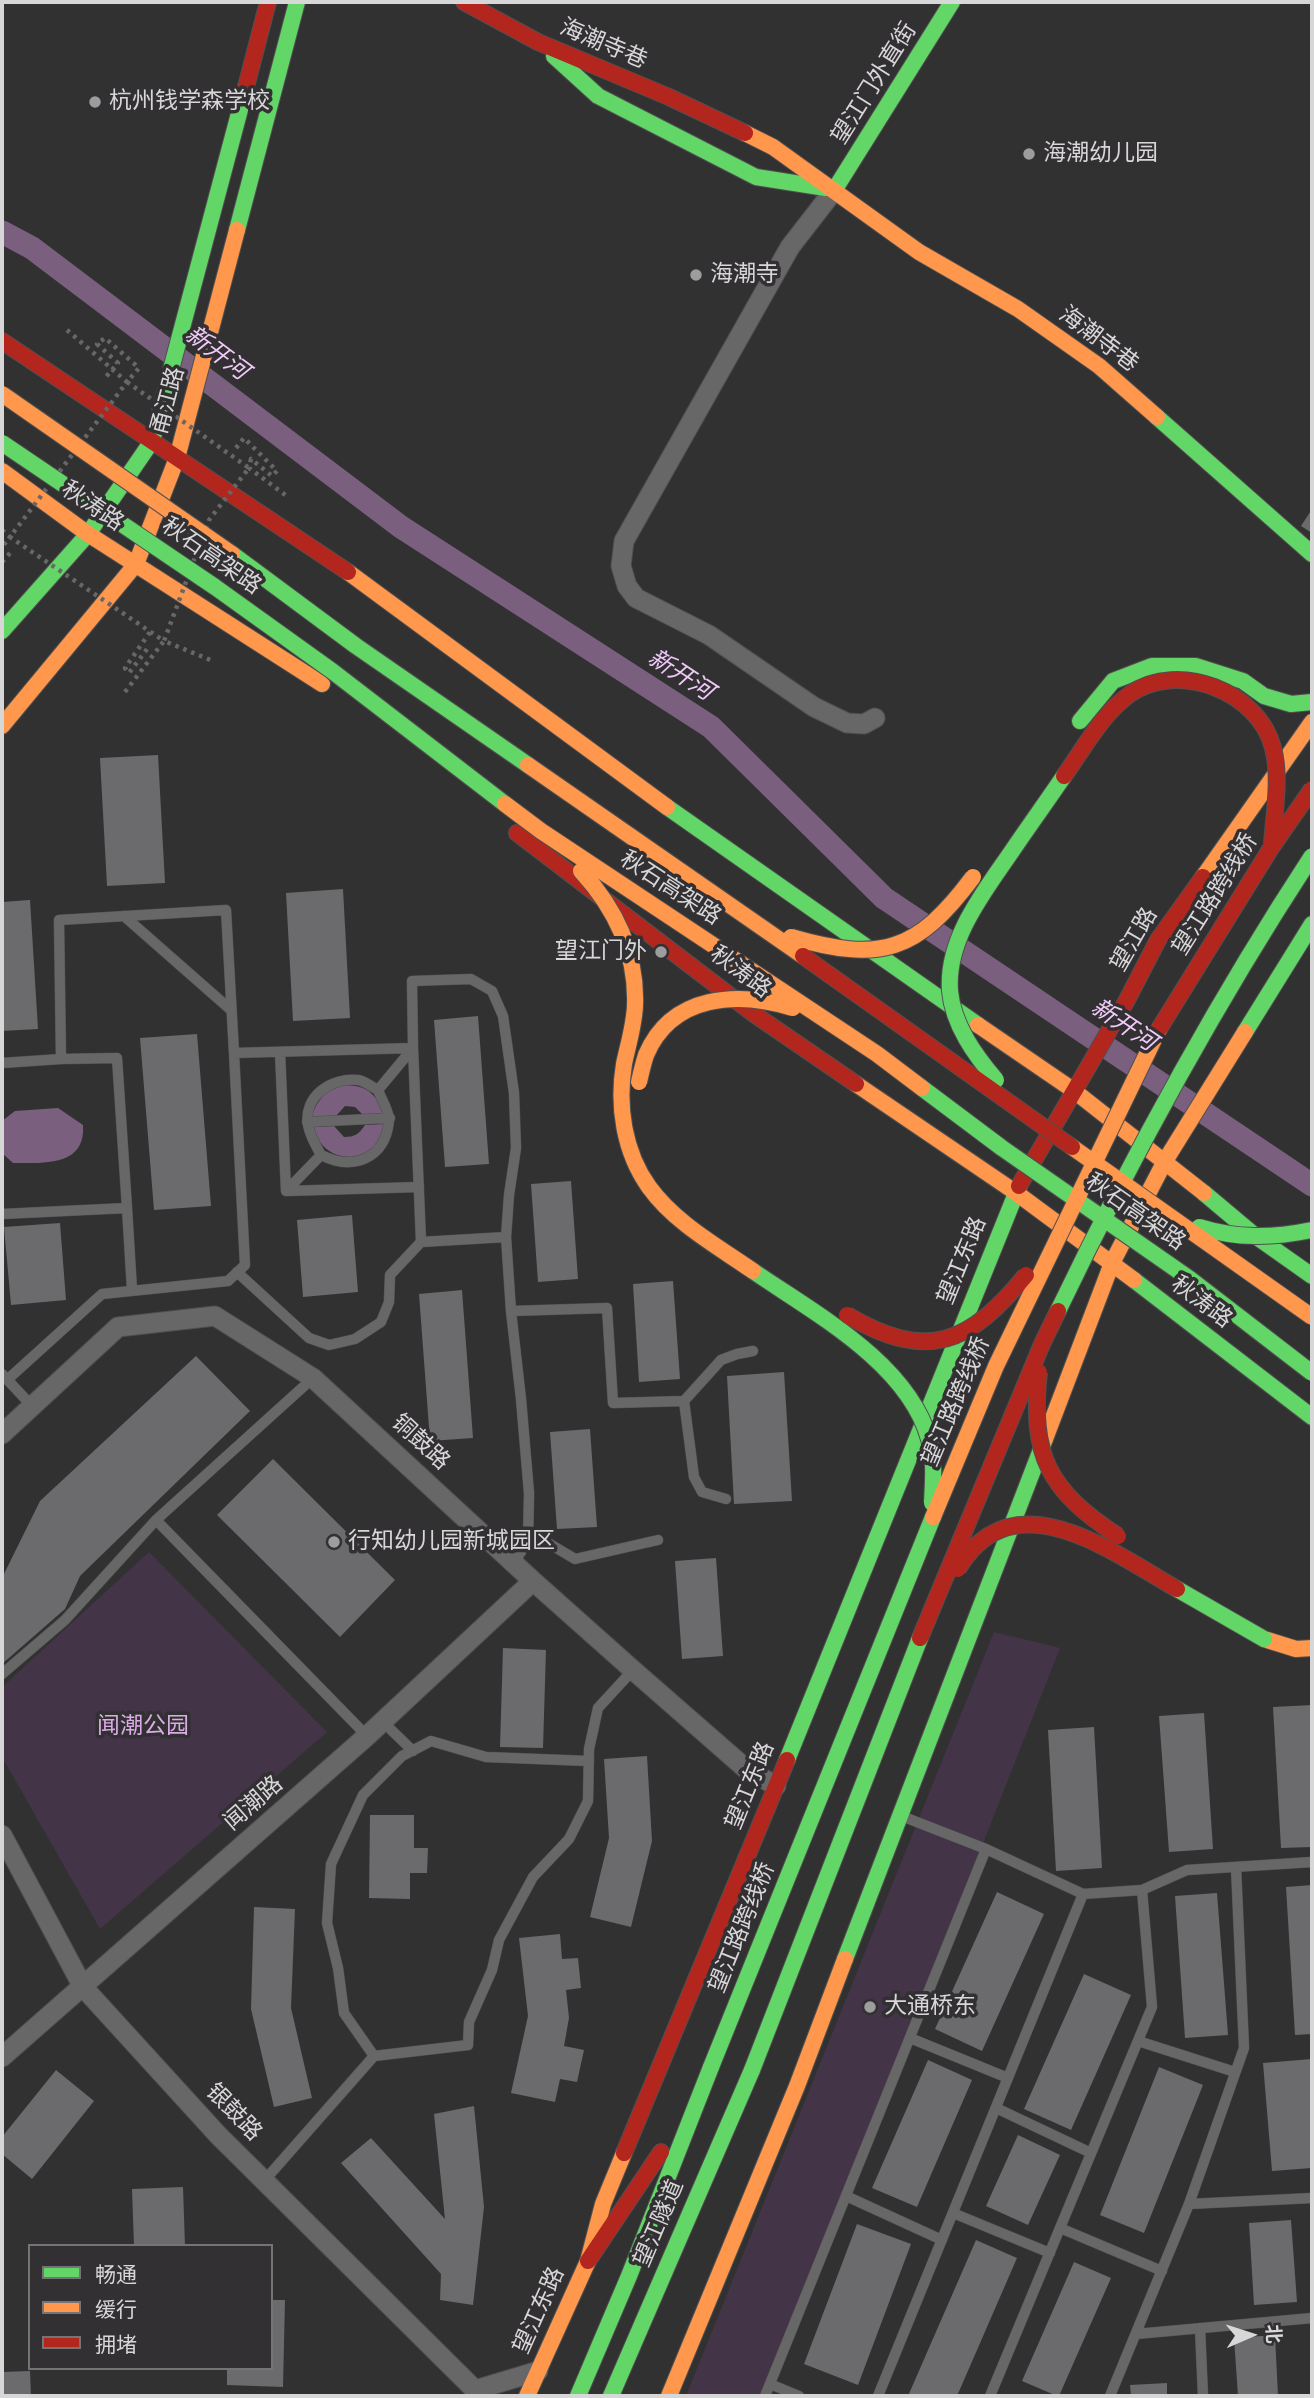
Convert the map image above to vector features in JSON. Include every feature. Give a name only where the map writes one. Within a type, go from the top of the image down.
[{"type":"main road","name":"甬江路","points":[[2,631],[88,534],[152,441],[268,2]]},
{"type":"main road","name":"甬江路","points":[[2,726],[136,564],[177,458],[297,2]]},
{"type":"main road","name":"海潮寺巷","points":[[464,2],[538,42],[669,97],[773,146],[919,251],[1018,309],[1099,366],[1312,554]]},
{"type":"main road","name":"望江门外直街","points":[[835,190],[952,2]]},
{"type":"main road","name":"海潮寺巷","points":[[538,42],[598,96],[756,177],[835,190]]},
{"type":"main road","points":[[2,341],[363,583],[533,711],[831,924],[1073,1090],[1165,1161],[1254,1235],[1312,1276]]},
{"type":"main road","name":"秋石高架路","points":[[2,394],[226,550],[356,646],[752,920],[1312,1317]]},
{"type":"main road","name":"秋石高架路","points":[[2,443],[215,587],[321,663],[541,831],[877,1054],[1002,1148],[1190,1279],[1312,1373]]},
{"type":"main road","name":"秋涛路","points":[[2,471],[88,534],[309,674],[331,691]]},
{"type":"main road","points":[[1072,732],[1113,681],[1152,666],[1196,666],[1242,681],[1264,696],[1291,704],[1312,702]]},
{"type":"main road","points":[[1021,1110],[976,1057],[960,1024],[951,995],[953,959],[978,901],[1102,721],[1126,696],[1149,685],[1178,681],[1205,684],[1229,694],[1256,712],[1271,739],[1277,782],[1271,848]]},
{"type":"main road","name":"望江路","points":[[1015,1192],[1127,1000],[1158,940],[1312,722]]},
{"type":"main road","name":"秋涛路","points":[[431,767],[754,1014],[1015,1192],[1312,1417]]},
{"type":"main road","name":"望江路跨线桥","points":[[709,2074],[996,1366],[1154,1037],[1271,848],[1312,789]]},
{"type":"main road","points":[[541,831],[600,890],[618,919],[628,946],[633,968],[635,1008],[623,1069],[620,1102],[625,1139],[640,1171],[657,1199],[686,1224],[861,1346],[894,1374],[913,1401],[933,1456],[934,1490],[928,1530]]},
{"type":"main road","points":[[918,1643],[1042,1345],[1115,1193],[1267,925],[1312,856]]},
{"type":"main road","points":[[752,920],[822,948],[852,952],[884,950],[914,939],[939,920],[958,899],[981,866]]},
{"type":"main road","points":[[1267,925],[1312,886]]},
{"type":"main road","points":[[669,2396],[797,2086],[1112,1263],[1165,1161],[1312,924]]},
{"type":"main road","points":[[656,1167],[642,1139],[637,1114],[639,1075],[649,1050],[682,1011],[710,1001],[737,996],[771,999],[837,1026]]},
{"type":"main road","name":"望江东路","points":[[527,2396],[588,2261],[603,2204],[776,1786],[1015,1192]]},
{"type":"main road","points":[[1172,1216],[1212,1232],[1245,1237],[1281,1238],[1312,1230]]},
{"type":"main road","points":[[831,1303],[876,1332],[900,1340],[936,1342],[978,1326],[995,1312],[1055,1241]]},
{"type":"main road","points":[[1042,1345],[1036,1406],[1037,1434],[1048,1465],[1062,1489],[1079,1508],[1097,1523],[1264,1626],[1285,1632],[1312,1634]]},
{"type":"main road","points":[[918,1643],[938,1614],[964,1556],[983,1538],[1004,1528],[1042,1524],[1083,1535],[1264,1639],[1296,1649],[1312,1648]]},
{"type":"main road","name":"望江隧道","points":[[611,2396],[752,2070],[918,1643]]},
{"type":"main road","points":[[588,2261],[622,2213],[709,2074]]},
{"type":"main road","name":"望江隧道","points":[[578,2396],[709,2074]]},
{"type":"street","points":[[835,190],[790,247],[624,541],[621,566],[627,586],[636,598],[709,635],[814,707],[847,723],[864,724],[875,718]]},
{"type":"street","name":"铜鼓路","points":[[2,1434],[118,1327],[215,1315],[313,1378],[513,1563],[745,1768],[776,1786]]},
{"type":"street","name":"闻潮路","points":[[2,2057],[368,1737],[533,1581]]},
{"type":"street","name":"银鼓路","points":[[2,1835],[83,1987],[218,2135],[475,2393],[538,2371]]},
{"type":"lane","points":[[32,1406],[4,1377],[102,1294],[228,1281],[245,1265],[226,910],[59,920],[61,1059]]},
{"type":"lane","points":[[124,916],[231,1010]]},
{"type":"lane","points":[[421,1242],[412,981],[471,979],[492,991],[503,1016],[514,1093],[516,1148],[506,1237],[510,1311],[522,1399],[529,1493],[528,1542],[513,1563]]},
{"type":"lane","points":[[233,1054],[413,1048]]},
{"type":"lane","points":[[378,1090],[413,1048]]},
{"type":"lane","points":[[279,1052],[286,1191]]},
{"type":"lane","points":[[2,1063],[117,1058],[132,1290]]},
{"type":"lane","points":[[346,1080],[362,1081],[378,1090],[390,1118],[382,1147],[363,1160],[335,1162],[321,1155],[307,1122],[310,1105],[319,1091],[332,1082],[346,1080]]},
{"type":"lane","points":[[307,1122],[390,1118]]},
{"type":"lane","points":[[286,1191],[321,1155]]},
{"type":"lane","points":[[286,1191],[419,1187]]},
{"type":"lane","points":[[2,1214],[127,1208]]},
{"type":"lane","points":[[237,1272],[309,1338],[330,1345],[355,1339],[381,1322],[389,1301],[390,1275],[421,1242],[506,1237]]},
{"type":"lane","points":[[510,1311],[607,1308],[613,1403],[684,1401],[721,1360],[753,1351]]},
{"type":"lane","points":[[2,1674],[65,1620],[156,1520],[313,1378]]},
{"type":"lane","points":[[684,1401],[694,1477],[702,1492],[726,1499]]},
{"type":"lane","points":[[156,1520],[368,1737]]},
{"type":"lane","points":[[528,1531],[575,1559],[657,1540]]},
{"type":"lane","points":[[264,2180],[374,2056],[468,2045],[469,2022],[492,1970],[499,1940],[533,1877],[569,1839],[588,1801],[589,1761],[598,1708],[634,1670]]},
{"type":"lane","points":[[383,1722],[413,1751]]},
{"type":"lane","points":[[374,2056],[344,2013],[338,1968],[327,1923],[331,1864],[363,1796],[402,1756],[431,1741],[486,1757],[589,1761]]},
{"type":"lane","points":[[901,1815],[986,1849],[1083,1894],[1142,1889],[1187,1870],[1312,1862]]},
{"type":"lane","points":[[765,2396],[986,1849]]},
{"type":"lane","points":[[1110,2396],[1189,2204],[1244,2048],[1236,1867]]},
{"type":"lane","points":[[990,2396],[1152,2007],[1142,1889]]},
{"type":"lane","points":[[878,2396],[1083,1894]]},
{"type":"lane","points":[[910,2038],[1008,2078]]},
{"type":"lane","points":[[1138,2042],[1235,2072]]},
{"type":"lane","points":[[996,2108],[1091,2153]]},
{"type":"lane","points":[[846,2196],[942,2240]]},
{"type":"lane","points":[[1189,2204],[1312,2198]]},
{"type":"lane","points":[[953,2213],[1049,2253]]},
{"type":"lane","points":[[1060,2228],[1162,2271]]},
{"type":"lane","points":[[1136,2334],[1312,2318]]},
{"type":"lane","points":[[1199,2328],[1203,2396]]},
{"type":"lane","points":[[770,2384],[799,2396]]},
{"type":"path","points":[[67,330],[107,365],[117,373],[127,382],[139,368],[105,338],[97,344],[118,363],[111,370],[105,379]]},
{"type":"path","points":[[236,448],[244,438],[277,471],[272,476],[251,459],[249,468],[288,497]]},
{"type":"path","points":[[2,530],[10,537],[2,547]]},
{"type":"path","points":[[2,562],[10,553]]},
{"type":"path","points":[[147,649],[129,674],[124,668],[150,632]]},
{"type":"path","points":[[125,692],[164,641],[213,661]]},
{"type":"green space","name":"闻潮公园","points":[[149,1552],[327,1732],[100,1929],[2,1757],[2,1687]]},
{"type":"green space","points":[[994,1632],[1060,1648],[765,2396],[686,2396]]},
{"type":"shaded area","points":[[335,1085],[366,1089],[385,1113],[363,1115],[355,1107],[345,1106],[335,1117],[311,1117],[320,1100]]},
{"type":"shaded area","points":[[58,1108],[83,1125],[78,1149],[60,1160],[37,1163],[13,1163],[2,1153],[2,1121],[15,1111]]},
{"type":"shaded area","points":[[385,1124],[380,1140],[371,1150],[348,1157],[332,1153],[326,1148],[313,1127],[334,1126],[344,1137],[348,1137],[361,1131],[365,1125]]},
{"type":"building","points":[[1312,509],[1312,533],[1301,526]]},
{"type":"building","points":[[158,755],[165,883],[107,886],[100,758]]},
{"type":"building","points":[[343,889],[350,1018],[293,1021],[286,893]]},
{"type":"building","points":[[30,900],[38,1029],[2,1031],[2,902]]},
{"type":"building","points":[[478,1016],[489,1164],[445,1167],[434,1020]]},
{"type":"building","points":[[197,1034],[211,1206],[154,1210],[140,1038]]},
{"type":"building","points":[[571,1181],[578,1279],[538,1282],[531,1184]]},
{"type":"building","points":[[352,1215],[358,1292],[303,1297],[297,1220]]},
{"type":"building","points":[[60,1223],[66,1300],[11,1305],[4,1227]]},
{"type":"building","points":[[673,1281],[680,1379],[639,1382],[633,1284]]},
{"type":"building","points":[[462,1290],[473,1438],[430,1441],[419,1294]]},
{"type":"building","points":[[196,1356],[250,1411],[80,1576],[65,1609],[2,1664],[2,1578],[40,1501]]},
{"type":"building","points":[[784,1372],[792,1501],[734,1504],[727,1376]]},
{"type":"building","points":[[590,1429],[597,1527],[557,1529],[550,1432]]},
{"type":"building","points":[[273,1459],[395,1580],[340,1637],[217,1515]]},
{"type":"building","points":[[716,1558],[723,1656],[682,1659],[675,1561]]},
{"type":"building","points":[[503,1648],[546,1650],[543,1748],[500,1747]]},
{"type":"building","points":[[1312,1705],[1312,1847],[1281,1848],[1273,1707]]},
{"type":"building","points":[[1204,1713],[1213,1849],[1169,1852],[1159,1716]]},
{"type":"building","points":[[1094,1727],[1102,1868],[1056,1871],[1048,1730]]},
{"type":"building","points":[[647,1756],[652,1841],[631,1927],[590,1917],[609,1838],[604,1759]]},
{"type":"building","points":[[370,1815],[414,1815],[414,1848],[428,1848],[427,1873],[410,1873],[410,1899],[369,1898]]},
{"type":"building","points":[[1312,1885],[1312,2034],[1295,2035],[1286,1887]]},
{"type":"building","points":[[997,1892],[1044,1914],[982,2051],[935,2029]]},
{"type":"building","points":[[1217,1893],[1228,2035],[1185,2038],[1175,1896]]},
{"type":"building","points":[[254,1907],[295,1909],[291,2008],[312,2098],[274,2107],[251,2009]]},
{"type":"building","points":[[560,1934],[562,1959],[578,1958],[581,1988],[566,1990],[569,2018],[564,2046],[584,2050],[577,2082],[560,2079],[555,2102],[511,2093],[528,2016],[519,1938]]},
{"type":"building","points":[[1084,1974],[1131,1995],[1071,2130],[1024,2109]]},
{"type":"building","points":[[1312,2059],[1312,2168],[1272,2171],[1263,2063]]},
{"type":"building","points":[[928,2060],[972,2080],[917,2207],[872,2188]]},
{"type":"building","points":[[1159,2067],[1203,2085],[1144,2233],[1100,2215]]},
{"type":"building","points":[[56,2070],[94,2101],[32,2179],[2,2154],[2,2137]]},
{"type":"building","points":[[474,2106],[484,2207],[473,2305],[440,2300],[441,2274],[341,2163],[371,2138],[445,2219],[434,2114]]},
{"type":"building","points":[[1018,2135],[1060,2155],[1028,2225],[986,2206]]},
{"type":"building","points":[[183,2187],[185,2244],[134,2244],[132,2189]]},
{"type":"building","points":[[1291,2220],[1297,2302],[1254,2305],[1249,2223]]},
{"type":"building","points":[[857,2224],[911,2244],[858,2385],[804,2364]]},
{"type":"building","points":[[976,2240],[1017,2258],[957,2396],[908,2396]]},
{"type":"building","points":[[1074,2262],[1111,2278],[1057,2396],[1022,2381]]},
{"type":"building","points":[[273,2300],[285,2300],[283,2387],[227,2385],[227,2370],[273,2370]]},
{"type":"building","points":[[1275,2335],[1278,2396],[1238,2396],[1234,2338]]},
{"type":"building","points":[[30,2371],[31,2396],[2,2396],[2,2372]]},
{"type":"building","points":[[1167,2383],[1167,2396],[1131,2396],[1130,2385]]},
{"type":"waterway","name":"新开河","points":[[2,232],[32,248],[401,527],[711,727],[884,898],[1312,1185]]},
{"type":"traffic: fast","points":[[237,230],[297,2]]},
{"type":"traffic: fast","points":[[835,189],[952,2]]},
{"type":"traffic: fast","points":[[554,56],[598,96],[756,177],[826,188]]},
{"type":"traffic: fast","points":[[2,631],[88,534],[152,441],[246,87]]},
{"type":"traffic: fast","points":[[1157,417],[1312,554]]},
{"type":"traffic: fast","points":[[2,443],[215,587],[332,671],[505,804]]},
{"type":"traffic: fast","points":[[232,554],[356,646],[528,765]]},
{"type":"traffic: fast","points":[[1080,721],[1113,681],[1152,666],[1196,666],[1243,681],[1264,696],[1291,704],[1312,702]]},
{"type":"traffic: fast","points":[[996,1080],[960,1028],[952,1004],[950,972],[954,953],[960,935],[979,900],[1064,776]]},
{"type":"traffic: fast","points":[[667,807],[978,1025]]},
{"type":"traffic: fast","points":[[1058,1311],[1177,1079],[1312,856]]},
{"type":"traffic: fast","points":[[1245,1032],[1312,924]]},
{"type":"traffic: fast","points":[[922,1088],[1002,1148],[1190,1279],[1312,1373]]},
{"type":"traffic: fast","points":[[787,1760],[1019,1186]]},
{"type":"traffic: fast","points":[[1204,1193],[1254,1235],[1312,1276]]},
{"type":"traffic: fast","points":[[1199,1227],[1227,1234],[1255,1236],[1312,1230]]},
{"type":"traffic: fast","points":[[753,1271],[856,1342],[901,1387],[918,1412],[929,1439],[933,1463],[932,1503]]},
{"type":"traffic: fast","points":[[1134,1280],[1312,1417]]},
{"type":"traffic: fast","points":[[845,1959],[1045,1439]]},
{"type":"traffic: fast","points":[[711,2067],[933,1517]]},
{"type":"traffic: fast","points":[[1177,1589],[1264,1639]]},
{"type":"traffic: fast","points":[[752,2070],[920,1638]]},
{"type":"traffic: fast","points":[[578,2396],[629,2276],[711,2067]]},
{"type":"traffic: fast","points":[[611,2396],[752,2070]]},
{"type":"traffic: slow","points":[[745,133],[773,147],[919,252],[1018,309],[1099,366],[1157,417]]},
{"type":"traffic: slow","points":[[2,726],[136,564],[177,458],[237,230]]},
{"type":"traffic: slow","points":[[2,394],[232,554]]},
{"type":"traffic: slow","points":[[2,471],[88,534],[322,684]]},
{"type":"traffic: slow","points":[[348,572],[667,807]]},
{"type":"traffic: slow","points":[[1203,877],[1312,722]]},
{"type":"traffic: slow","points":[[528,765],[803,956]]},
{"type":"traffic: slow","points":[[505,804],[541,831],[877,1054],[922,1088]]},
{"type":"traffic: slow","points":[[581,871],[614,917],[622,933],[632,968],[635,987],[634,1013],[621,1096],[624,1128],[640,1173],[671,1212],[753,1271]]},
{"type":"traffic: slow","points":[[791,937],[850,949],[895,945],[915,936],[934,922],[973,877]]},
{"type":"traffic: slow","points":[[639,1082],[646,1055],[658,1035],[672,1020],[689,1009],[729,999],[793,1008]]},
{"type":"traffic: slow","points":[[978,1025],[1073,1090],[1204,1193]]},
{"type":"traffic: slow","points":[[933,1517],[996,1366],[1159,1029]]},
{"type":"traffic: slow","points":[[1045,1439],[1112,1263],[1165,1161],[1245,1032]]},
{"type":"traffic: slow","points":[[856,1084],[1015,1192],[1134,1280]]},
{"type":"traffic: slow","points":[[1072,1147],[1312,1317]]},
{"type":"traffic: slow","points":[[1264,1639],[1296,1649],[1312,1648]]},
{"type":"traffic: slow","points":[[669,2396],[797,2086],[845,1959]]},
{"type":"traffic: slow","points":[[527,2396],[588,2261],[603,2204],[624,2153]]},
{"type":"traffic: jam","points":[[246,87],[268,2]]},
{"type":"traffic: jam","points":[[464,2],[538,42],[669,97],[745,133]]},
{"type":"traffic: jam","points":[[2,341],[348,572]]},
{"type":"traffic: jam","points":[[1064,776],[1102,721],[1130,694],[1150,684],[1171,680],[1193,681],[1215,687],[1235,697],[1252,711],[1265,728],[1273,748],[1277,784],[1272,844]]},
{"type":"traffic: jam","points":[[1159,1029],[1271,848],[1312,789]]},
{"type":"traffic: jam","points":[[517,833],[754,1014],[856,1084]]},
{"type":"traffic: jam","points":[[1019,1186],[1127,1000],[1158,940],[1203,877]]},
{"type":"traffic: jam","points":[[803,956],[1072,1147]]},
{"type":"traffic: jam","points":[[847,1315],[901,1339],[924,1341],[946,1338],[966,1330],[986,1317],[1026,1275]]},
{"type":"traffic: jam","points":[[920,1638],[1058,1311]]},
{"type":"traffic: jam","points":[[1039,1372],[1038,1426],[1049,1468],[1075,1503],[1118,1536]]},
{"type":"traffic: jam","points":[[958,1569],[981,1542],[1006,1528],[1034,1525],[1064,1530],[1094,1542],[1177,1589]]},
{"type":"traffic: jam","points":[[624,2153],[787,1760]]},
{"type":"traffic: jam","points":[[588,2261],[661,2152]]},
{"type":"place","name":"杭州钱学森学校","points":[[95,102]]},
{"type":"place","name":"海潮幼儿园","points":[[1029,154]]},
{"type":"place","name":"海潮寺","points":[[696,275]]},
{"type":"place","name":"望江门外","points":[[661,952]]},
{"type":"place","name":"行知幼儿园新城园区","points":[[334,1542]]},
{"type":"place","name":"大通桥东","points":[[870,2007]]}]
